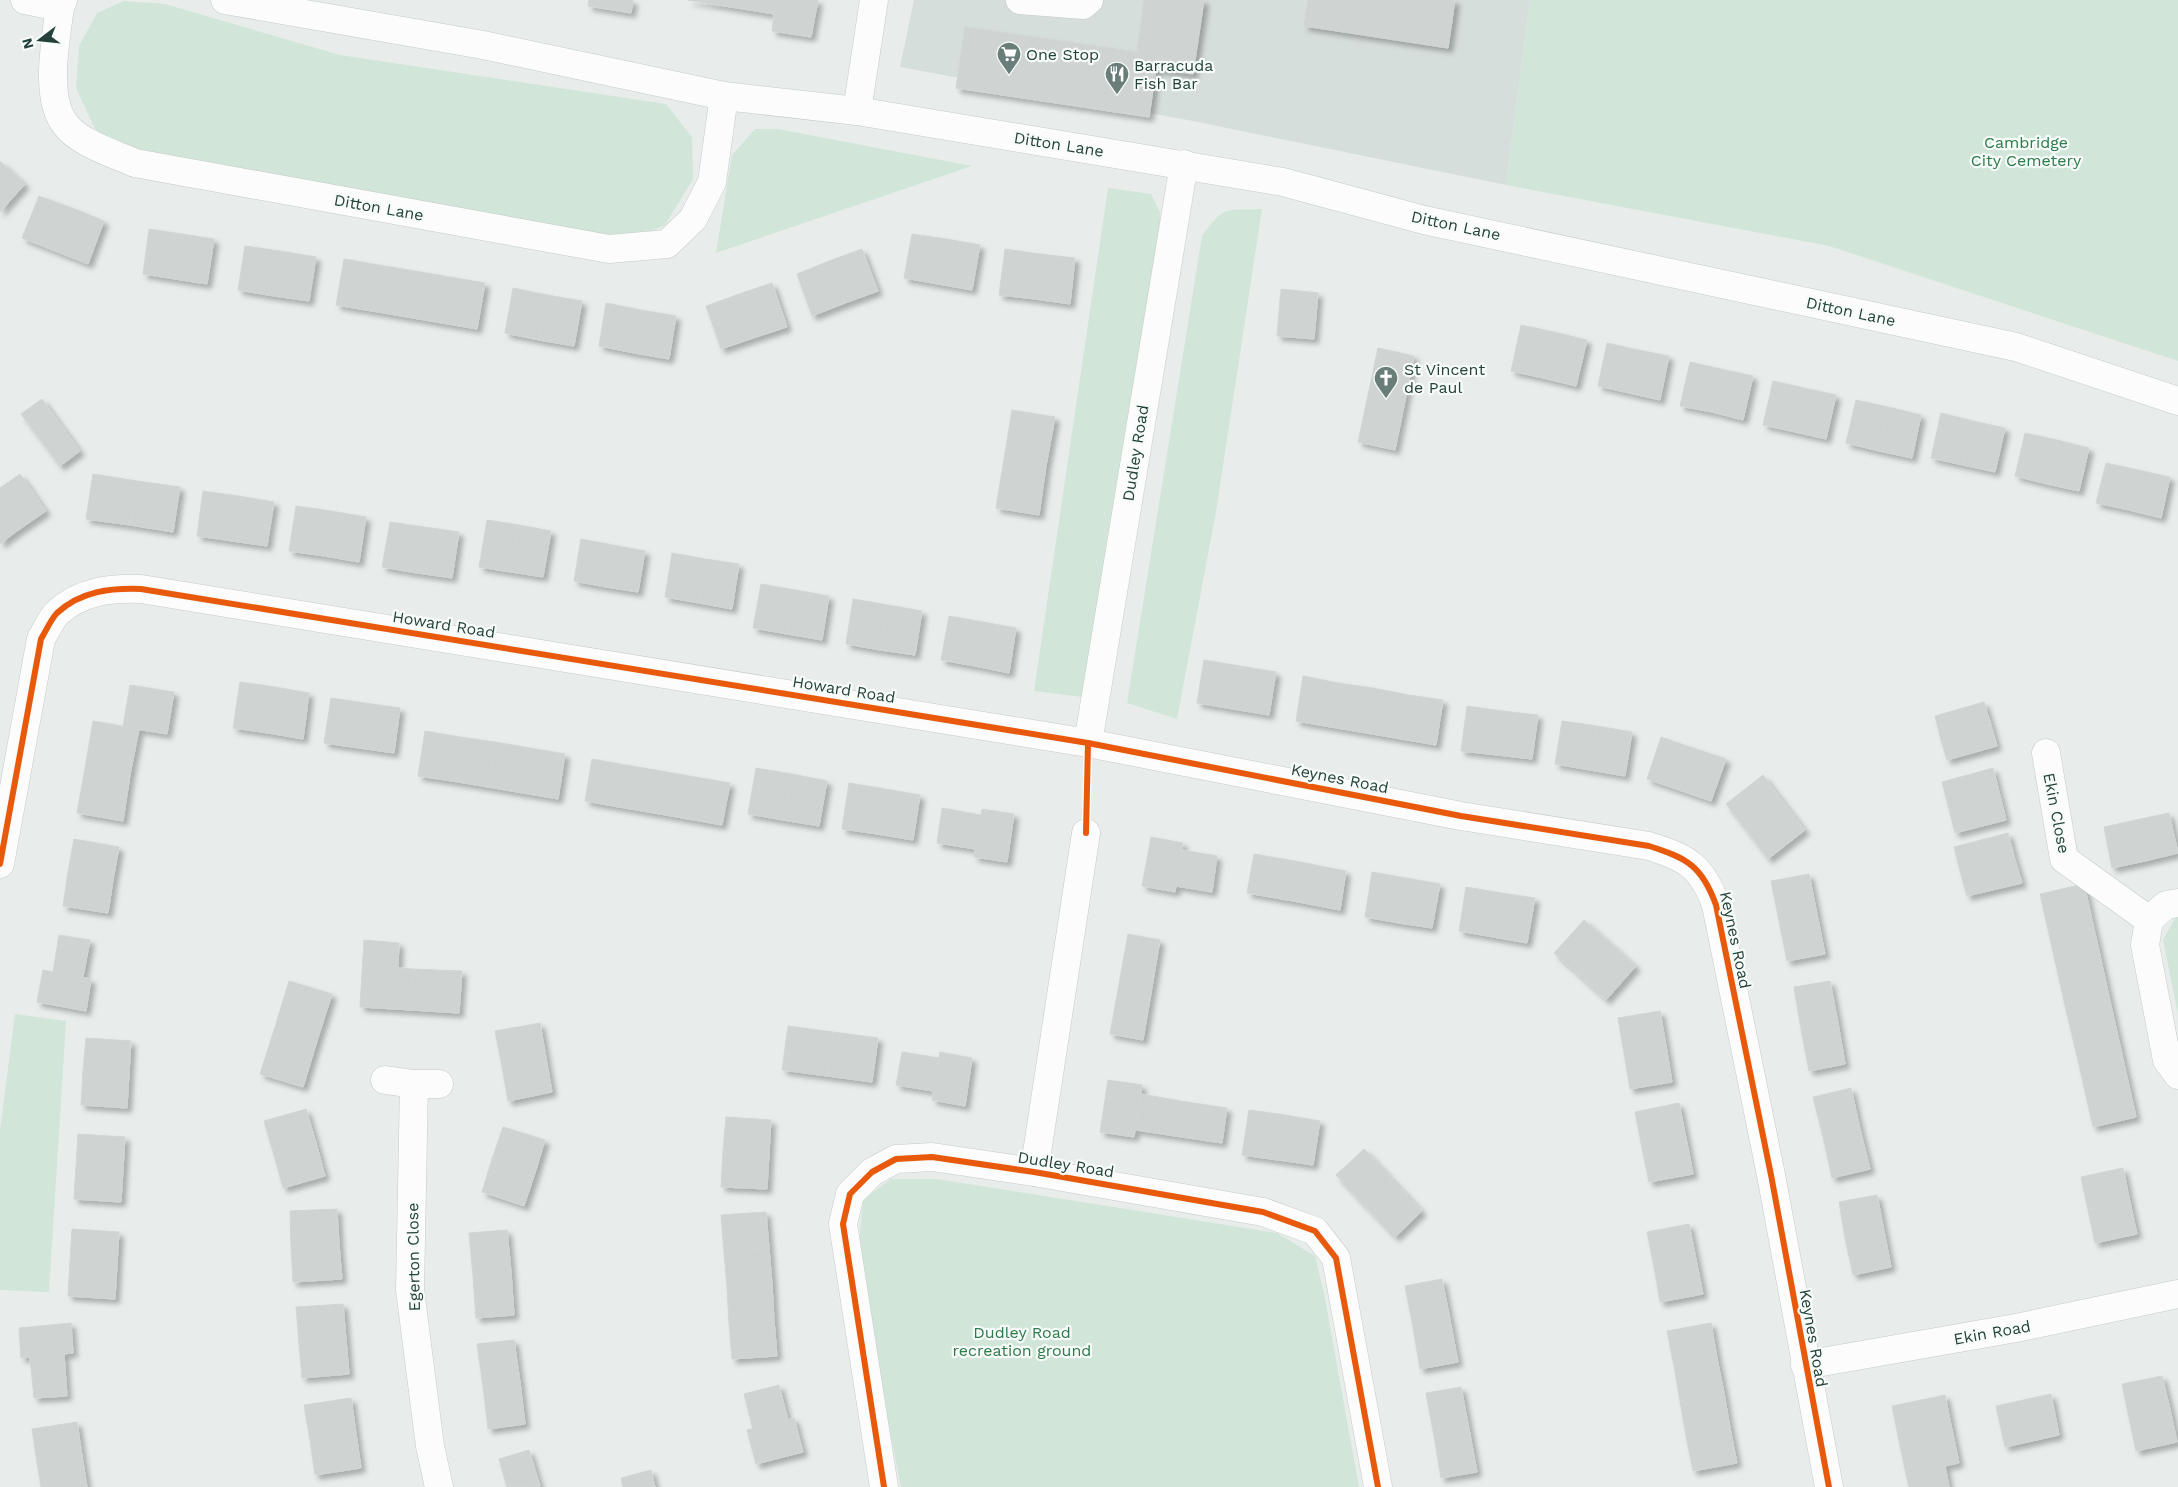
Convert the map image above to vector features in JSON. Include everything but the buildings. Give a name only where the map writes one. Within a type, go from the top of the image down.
[{"type":"street","points":[[25,0],[62,3]]},
{"type":"street","name":"Ditton Lane","points":[[226,0],[483,46],[724,96],[857,111],[1283,182],[1424,220],[2016,347],[2178,401]]},
{"type":"street","points":[[857,111],[874,0]]},
{"type":"street","points":[[1020,0],[1083,5],[1089,0]]},
{"type":"street","name":"Ditton Lane","points":[[62,3],[52,66],[55,101],[64,124],[83,139],[135,163],[609,249],[667,244],[693,219],[712,182],[724,96]]},
{"type":"street","name":"Dudley Road","points":[[1088,743],[1184,164]]},
{"type":"street","name":"Howard Road","points":[[0,864],[41,639],[56,614],[82,596],[111,588],[150,590],[1088,743]]},
{"type":"street","name":"Keynes Road","points":[[1088,743],[1461,816],[1649,846],[1676,854],[1695,868],[1708,884],[1716,905],[1770,1175],[1829,1487]]},
{"type":"street","name":"Ekin Close","points":[[2046,753],[2064,859],[2149,920]]},
{"type":"street","name":"Dudley Road","points":[[1034,1172],[1086,833]]},
{"type":"street","points":[[2178,903],[2166,905],[2149,920],[2145,945],[2168,1060],[2178,1075]]},
{"type":"street","name":"Egerton Close","points":[[385,1080],[426,1084],[410,1290],[430,1446],[439,1487]]},
{"type":"street","name":"Dudley Road","points":[[884,1487],[843,1224],[850,1194],[872,1172],[896,1159],[932,1157],[1034,1172],[1263,1212],[1315,1231],[1336,1258],[1378,1487]]},
{"type":"street","name":"Ekin Road","points":[[1805,1365],[2016,1328],[2178,1294]]},
{"type":"shaded area","points":[[914,0],[1530,0],[1506,185],[1193,121],[900,67]]},
{"type":"green space","name":"Cambridge City Cemetery","points":[[1530,0],[2178,0],[2178,361],[1829,246],[1506,185]]},
{"type":"green space","points":[[124,1],[165,4],[340,55],[666,104],[692,137],[693,179],[665,225],[634,239],[121,155],[95,129],[76,88],[79,46],[97,13]]},
{"type":"green space","points":[[755,129],[778,129],[972,166],[716,253],[732,155]]},
{"type":"green space","points":[[1108,188],[1151,194],[1160,212],[1161,232],[1082,697],[1034,691]]},
{"type":"green space","points":[[1262,209],[1216,512],[1177,719],[1127,703],[1202,236],[1221,214],[1227,211]]},
{"type":"green space","points":[[2176,917],[2178,917],[2178,1014],[2163,940]]},
{"type":"green space","points":[[15,1014],[66,1021],[49,1292],[0,1290],[0,1130]]},
{"type":"green space","name":"Dudley Road recreation ground","points":[[891,1179],[937,1179],[1277,1233],[1315,1256],[1324,1293],[1359,1487],[901,1487],[857,1263],[863,1200]]},
{"type":"cycle path","points":[[0,864],[41,639],[57,613],[76,600],[96,592],[129,589],[141,589],[1088,743],[1461,816],[1649,846],[1662,850],[1683,860],[1699,872],[1711,892],[1716,905],[1771,1175],[1829,1487]]},
{"type":"cycle path","points":[[1086,833],[1088,743]]},
{"type":"cycle path","points":[[884,1487],[843,1224],[850,1194],[872,1172],[896,1159],[932,1157],[1034,1172],[1263,1212],[1315,1231],[1336,1258],[1378,1487]]},
{"type":"place","name":"One Stop","points":[[1009,75]]},
{"type":"place","name":"Barracuda Fish Bar","points":[[1117,95]]},
{"type":"place","name":"St Vincent de Paul","points":[[1386,399]]}]
